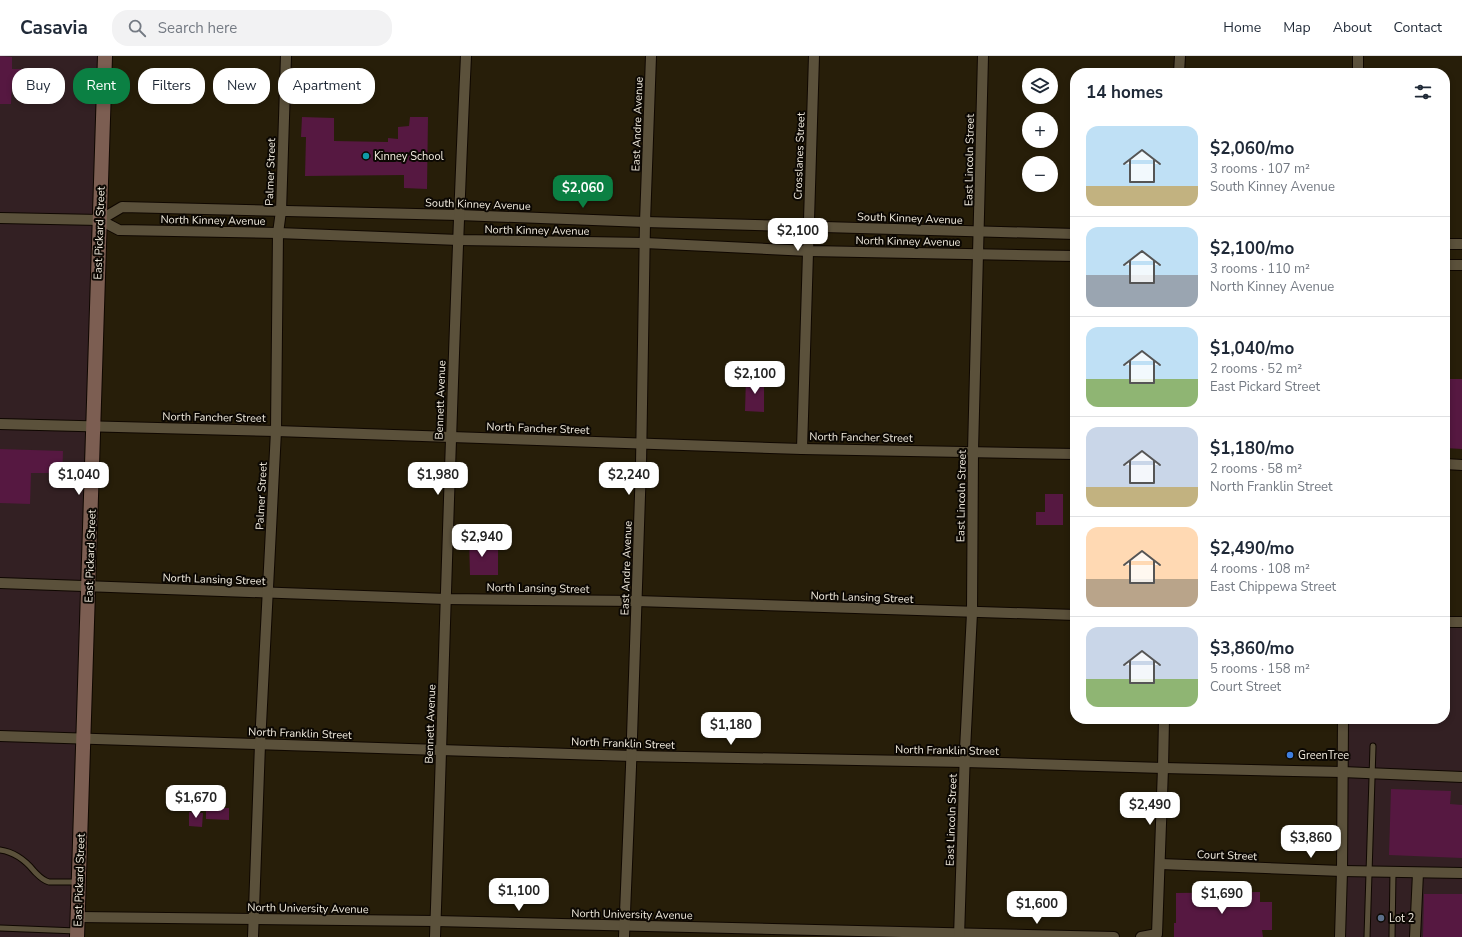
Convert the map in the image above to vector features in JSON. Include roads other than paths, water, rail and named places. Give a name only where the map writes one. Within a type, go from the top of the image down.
[{"type":"main road","name":"East Pickard Street","points":[[78,928],[105,56]]},
{"type":"street","name":"Palmer Street","points":[[253,937],[260,744],[269,593],[276,430],[278,233],[281,211],[286,56]]},
{"type":"street","name":"Bennett Avenue","points":[[435,937],[442,749],[450,437],[466,56]]},
{"type":"street","name":"East Andre Avenue","points":[[624,937],[632,756],[641,443],[645,222],[651,56]]},
{"type":"street","name":"Crosslanes Street","points":[[802,449],[814,56]]},
{"type":"street","name":"East Lincoln Street","points":[[960,936],[965,762],[972,613],[973,451],[983,56]]},
{"type":"street","points":[[1179,68],[1180,56]]},
{"type":"street","points":[[1358,56],[1358,68]]},
{"type":"street","name":"South Kinney Avenue","points":[[100,220],[122,207],[459,215],[645,222],[1070,234]]},
{"type":"street","name":"North Kinney Avenue","points":[[0,218],[100,220],[119,230],[278,233],[459,240],[645,243],[809,251],[1070,256]]},
{"type":"street","points":[[1450,244],[1462,244]]},
{"type":"street","points":[[1450,265],[1462,266]]},
{"type":"street","name":"North Fancher Street","points":[[0,424],[276,430],[802,449],[1070,454]]},
{"type":"street","points":[[1450,464],[1462,465]]},
{"type":"street","name":"North Lansing Street","points":[[0,583],[446,599],[636,601],[972,613],[1070,615]]},
{"type":"street","points":[[1450,622],[1462,622]]},
{"type":"street","points":[[1141,937],[1157,934],[1164,724]]},
{"type":"street","points":[[1340,937],[1343,724]]},
{"type":"street","name":"North Franklin Street","points":[[0,736],[84,740],[442,749],[632,756],[965,762],[1342,772],[1462,777]]},
{"type":"street","name":"Court Street","points":[[1160,864],[1368,872],[1462,873]]},
{"type":"street","points":[[1416,937],[1418,873]]},
{"type":"street","name":"North University Avenue","points":[[78,928],[254,919],[435,921],[960,936],[1114,937]]},
{"type":"lane","points":[[1367,937],[1373,746]]},
{"type":"lane","points":[[0,850],[17,855],[25,861],[41,879],[45,881],[79,882]]},
{"type":"lane","points":[[1392,937],[1393,872]]},
{"type":"lane","points":[[0,928],[78,928]]},
{"type":"place","name":"Kinney School","points":[[366,156]]},
{"type":"place","name":"GreenTree","points":[[1290,755]]},
{"type":"place","name":"Lot 2","points":[[1381,918]]}]
